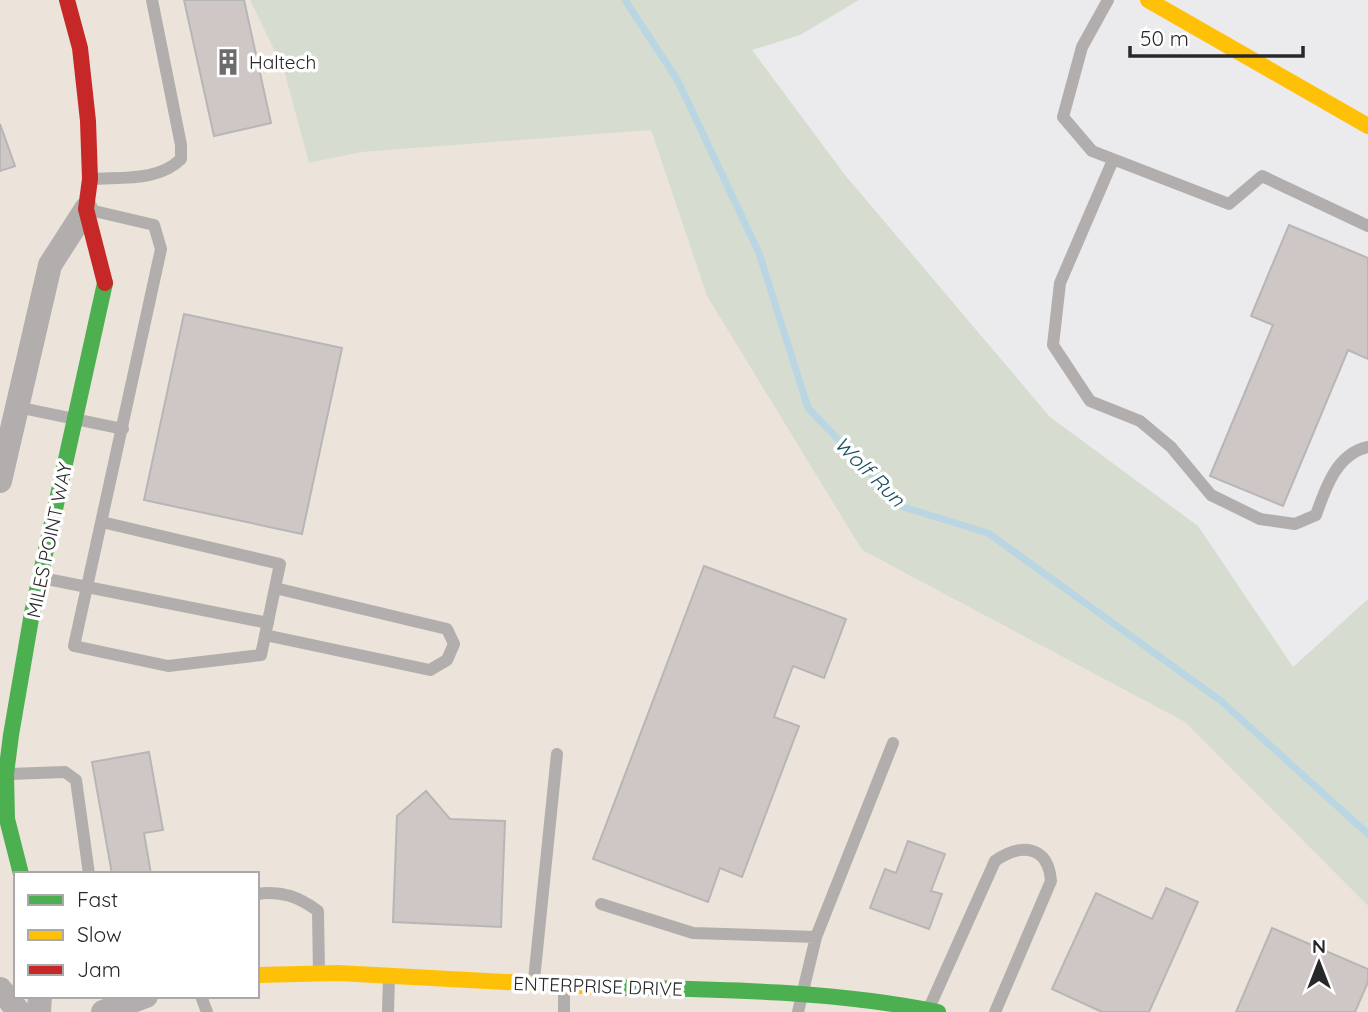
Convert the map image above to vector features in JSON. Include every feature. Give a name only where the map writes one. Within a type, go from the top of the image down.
[{"type":"street","name":"MILES POINT WAY","points":[[21,872],[8,819],[3,774],[41,577],[106,279],[86,209],[90,179],[81,60],[67,0]]},
{"type":"street","points":[[1148,0],[1368,125]]},
{"type":"street","name":"MILES POINT WAY","points":[[0,481],[50,265],[86,209]]},
{"type":"street","name":"ENTERPRISE DRIVE","points":[[259,975],[319,973],[801,993],[884,1001],[933,1011]]},
{"type":"street","points":[[0,989],[19,1012]]},
{"type":"street","points":[[103,1012],[141,998]]},
{"type":"lane","points":[[90,179],[151,175],[170,170],[181,159],[181,145],[152,0]]},
{"type":"lane","points":[[1108,0],[1082,47],[1063,117],[1092,152],[1229,204],[1262,176],[1368,226]]},
{"type":"lane","points":[[1113,160],[1060,283],[1053,345],[1090,401],[1140,421],[1171,447],[1211,495],[1260,519],[1295,524],[1316,514],[1328,479],[1357,449],[1368,447]]},
{"type":"lane","points":[[86,209],[154,225],[161,249],[74,646],[168,666],[261,654],[280,564],[102,522]]},
{"type":"lane","points":[[17,407],[123,429]]},
{"type":"lane","points":[[41,577],[430,670],[447,660],[454,644],[447,629],[275,588]]},
{"type":"lane","points":[[798,1012],[816,937],[893,743]]},
{"type":"lane","points":[[534,984],[557,754]]},
{"type":"lane","points":[[3,774],[65,772],[76,780],[89,872]]},
{"type":"lane","points":[[933,1011],[996,861],[1010,851],[1024,849],[1043,856],[1050,866],[1051,881],[995,1012]]},
{"type":"lane","points":[[259,894],[271,892],[300,898],[318,911],[319,973]]},
{"type":"lane","points":[[601,904],[693,933],[816,937]]},
{"type":"lane","points":[[388,1012],[389,976]]},
{"type":"lane","points":[[564,1012],[565,985]]},
{"type":"shaded area","points":[[0,0],[250,0],[285,70],[309,163],[362,152],[651,130],[707,296],[862,550],[1185,722],[1368,906],[1368,1012],[0,1012]]},
{"type":"shaded area","points":[[250,0],[859,0],[800,35],[752,50],[845,175],[1050,417],[1198,526],[1293,667],[1368,599],[1368,906],[1185,722],[862,550],[707,296],[651,130],[362,152],[309,163],[284,70]]},
{"type":"building","name":"Haltech","points":[[184,0],[244,0],[271,123],[214,136]]},
{"type":"building","points":[[0,124],[15,166],[0,171]]},
{"type":"building","points":[[1289,225],[1368,258],[1368,359],[1348,350],[1283,506],[1210,476],[1273,325],[1251,316]]},
{"type":"building","points":[[184,314],[342,348],[302,534],[144,500]]},
{"type":"building","points":[[704,566],[846,619],[824,678],[793,666],[774,717],[799,726],[742,877],[720,868],[708,902],[593,859]]},
{"type":"building","points":[[149,752],[163,830],[144,833],[151,872],[112,872],[92,762]]},
{"type":"building","points":[[426,791],[450,819],[505,821],[501,927],[393,922],[397,816]]},
{"type":"building","points":[[908,841],[945,854],[931,891],[942,894],[929,929],[870,908],[885,869],[896,873]]},
{"type":"building","points":[[1166,888],[1198,902],[1149,1012],[1102,1012],[1052,989],[1096,893],[1152,919]]},
{"type":"building","points":[[1272,928],[1368,969],[1368,982],[1355,1012],[1236,1012]]},
{"type":"waterway","name":"Wolf Run","points":[[625,0],[678,81],[759,253],[808,408],[903,507],[988,533],[1221,701],[1368,834]]},
{"type":"traffic: fast","points":[[20,872],[7,819],[6,774],[11,735],[32,613],[105,283]]},
{"type":"traffic: fast","points":[[600,987],[812,995],[896,1004],[938,1012]]},
{"type":"traffic: slow","points":[[1148,0],[1368,126]]},
{"type":"traffic: slow","points":[[259,975],[338,973],[600,987]]},
{"type":"traffic: jam","points":[[67,0],[80,48],[88,121],[90,179],[86,209],[105,283]]},
{"type":"place","name":"Haltech","points":[[228,62]]}]
